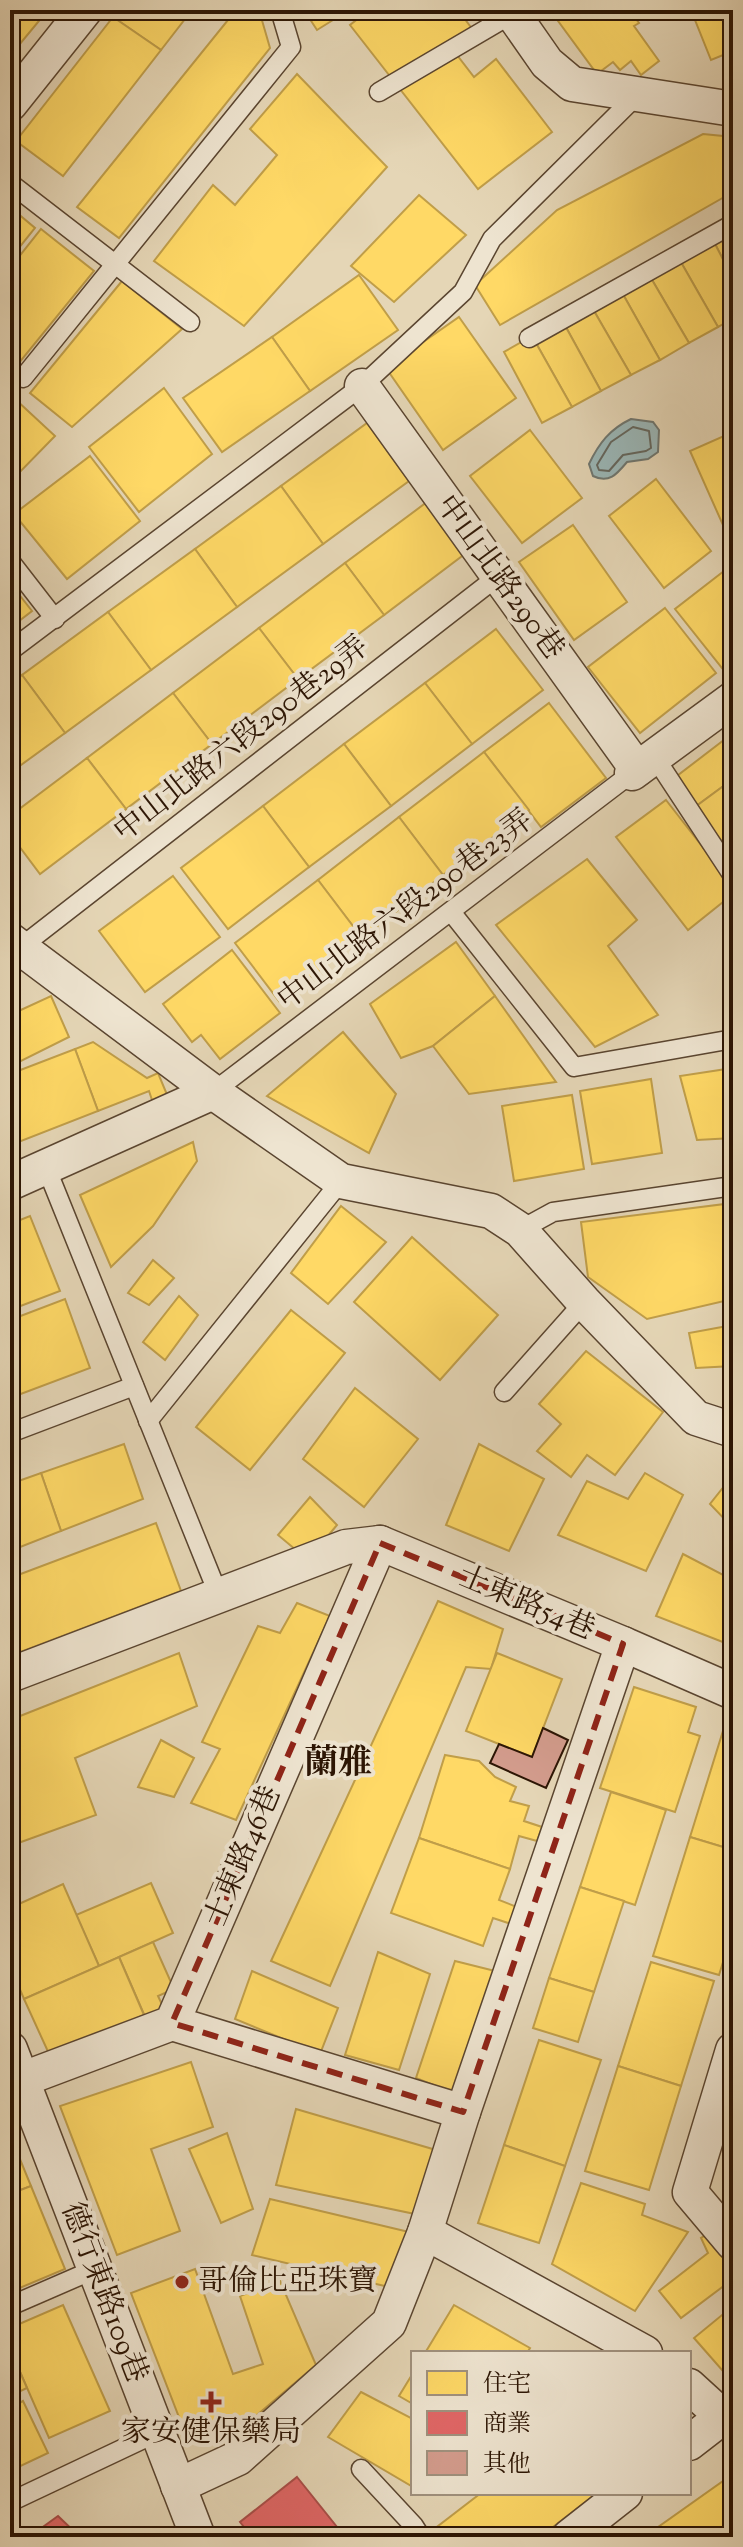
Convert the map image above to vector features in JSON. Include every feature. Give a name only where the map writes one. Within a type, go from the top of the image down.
[{"type":"street","points":[[10,104],[85,10]]},
{"type":"street","points":[[511,12],[547,63],[572,84],[733,109]]},
{"type":"street","name":"中山北路290巷","points":[[362,386],[497,577],[641,766]]},
{"type":"street","points":[[641,766],[733,699]]},
{"type":"street","points":[[15,944],[213,1092],[341,1181],[491,1211],[520,1230],[584,1302],[696,1418],[733,1430]]},
{"type":"street","points":[[10,1183],[213,1092]]},
{"type":"street","points":[[10,1675],[346,1547],[380,1543]]},
{"type":"street","name":"士東路54巷","points":[[178,2486],[238,2458],[389,2323],[425,2232],[623,1644],[380,1543]]},
{"type":"street","name":"士東路46巷","points":[[172,2023],[380,1543]]},
{"type":"street","points":[[623,1644],[733,1692]]},
{"type":"street","points":[[14,2070],[172,2023],[463,2112]]},
{"type":"street","points":[[733,2050],[690,2192],[733,2243]]},
{"type":"street","name":"德行東路109巷","points":[[14,2070],[198,2537]]},
{"type":"street","points":[[425,2232],[641,2351]]},
{"type":"street","points":[[691,2387],[728,2413],[691,2441]]},
{"type":"street","points":[[569,2537],[622,2495]]},
{"type":"lane","points":[[23,378],[291,47],[280,10]]},
{"type":"lane","points":[[379,92],[511,12]]},
{"type":"lane","points":[[10,651],[362,386],[463,292],[492,239],[637,95]]},
{"type":"lane","points":[[10,183],[190,322]]},
{"type":"lane","points":[[529,338],[733,224]]},
{"type":"lane","points":[[10,561],[55,619]]},
{"type":"lane","name":"中山北路六段290巷29弄","points":[[15,944],[497,577]]},
{"type":"lane","points":[[641,766],[733,876]]},
{"type":"lane","name":"中山北路六段290巷23弄","points":[[213,1092],[452,913],[641,766]]},
{"type":"lane","points":[[452,913],[574,1067],[733,1039]]},
{"type":"lane","points":[[46,1167],[219,1596]]},
{"type":"lane","points":[[148,1421],[341,1181]]},
{"type":"lane","points":[[520,1230],[553,1212],[733,1186]]},
{"type":"lane","points":[[504,1392],[584,1302]]},
{"type":"lane","points":[[10,1433],[134,1386]]},
{"type":"lane","points":[[10,2306],[93,2270]]},
{"type":"lane","points":[[10,2502],[156,2433]]},
{"type":"lane","points":[[361,2469],[421,2537]]},
{"type":"highlighted area","points":[[380,1543],[623,1644],[463,2112],[172,2023]]},
{"type":"water","points":[[631,419],[653,422],[659,430],[658,452],[648,459],[627,462],[608,478],[593,476],[589,464],[597,450],[611,432]]},
{"type":"building: 住宅","points":[[10,10],[48,10],[10,56]]},
{"type":"building: 住宅","points":[[118,10],[192,10],[161,50],[113,17]]},
{"type":"building: 住宅","points":[[236,10],[259,10],[270,48],[119,238],[77,207]]},
{"type":"building: 住宅","points":[[304,10],[349,10],[317,30]]},
{"type":"building: 住宅","points":[[369,10],[458,10],[479,38],[457,55],[474,77],[496,59],[552,132],[478,189],[350,25]]},
{"type":"building: 住宅","points":[[550,10],[629,10],[639,23],[634,26],[659,61],[641,75],[631,61],[620,70],[613,62],[597,74]]},
{"type":"building: 住宅","points":[[691,10],[733,10],[733,51],[711,60]]},
{"type":"building: 住宅","points":[[113,17],[161,50],[63,176],[16,141]]},
{"type":"building: 住宅","points":[[297,74],[387,167],[244,326],[154,261],[213,185],[235,205],[277,155],[250,129]]},
{"type":"building: 住宅","points":[[703,134],[733,137],[733,192],[500,325],[475,285],[557,210]]},
{"type":"building: 住宅","points":[[419,195],[466,235],[394,302],[351,266]]},
{"type":"building: 住宅","points":[[10,207],[35,228],[10,259]]},
{"type":"building: 住宅","points":[[733,227],[733,279],[712,238]]},
{"type":"building: 住宅","points":[[41,229],[94,271],[10,374],[10,268]]},
{"type":"building: 住宅","points":[[712,238],[733,279],[733,319],[718,327],[678,257]]},
{"type":"building: 住宅","points":[[678,257],[718,327],[689,343],[648,273]]},
{"type":"building: 住宅","points":[[648,273],[689,343],[660,360],[620,289]]},
{"type":"building: 住宅","points":[[359,275],[398,330],[310,391],[272,337]]},
{"type":"building: 住宅","points":[[122,281],[182,329],[72,427],[30,393]]},
{"type":"building: 住宅","points":[[620,289],[660,360],[631,375],[590,304]]},
{"type":"building: 住宅","points":[[590,304],[631,375],[601,391],[562,320]]},
{"type":"building: 住宅","points":[[459,317],[516,398],[443,450],[386,368]]},
{"type":"building: 住宅","points":[[562,320],[601,391],[572,407],[532,336]]},
{"type":"building: 住宅","points":[[532,336],[572,407],[542,423],[504,352]]},
{"type":"building: 住宅","points":[[272,337],[310,391],[222,452],[183,398]]},
{"type":"building: 住宅","points":[[164,388],[212,454],[139,512],[89,447]]},
{"type":"building: 住宅","points":[[14,398],[55,436],[16,476],[10,471],[10,401]]},
{"type":"building: 住宅","points":[[367,423],[409,481],[323,544],[281,486]]},
{"type":"building: 住宅","points":[[530,430],[582,498],[522,543],[470,476]]},
{"type":"building: 住宅","points":[[733,432],[733,542],[731,543],[690,451]]},
{"type":"building: 住宅","points":[[90,456],[140,521],[67,579],[14,514]]},
{"type":"building: 住宅","points":[[656,479],[711,551],[664,588],[609,516]]},
{"type":"building: 住宅","points":[[281,486],[323,544],[237,607],[195,549]]},
{"type":"building: 住宅","points":[[431,499],[470,550],[384,615],[345,563]]},
{"type":"building: 住宅","points":[[573,525],[627,602],[574,640],[519,562]]},
{"type":"building: 住宅","points":[[195,549],[237,607],[151,670],[108,612]]},
{"type":"building: 住宅","points":[[345,563],[384,615],[298,679],[259,628]]},
{"type":"building: 住宅","points":[[733,564],[733,659],[722,668],[675,609]]},
{"type":"building: 住宅","points":[[10,583],[32,611],[10,628]]},
{"type":"building: 住宅","points":[[665,608],[716,673],[640,733],[588,667]]},
{"type":"building: 住宅","points":[[108,612],[151,670],[65,733],[22,675]]},
{"type":"building: 住宅","points":[[259,628],[298,679],[212,744],[173,693]]},
{"type":"building: 住宅","points":[[496,629],[543,690],[472,744],[425,683]]},
{"type":"building: 住宅","points":[[22,675],[65,733],[10,773],[10,684]]},
{"type":"building: 住宅","points":[[425,683],[472,744],[391,806],[344,744]]},
{"type":"building: 住宅","points":[[173,693],[212,744],[126,809],[87,758]]},
{"type":"building: 住宅","points":[[549,703],[606,778],[541,827],[484,752]]},
{"type":"building: 住宅","points":[[733,733],[733,779],[695,807],[673,779]]},
{"type":"building: 住宅","points":[[344,744],[391,806],[309,867],[263,806]]},
{"type":"building: 住宅","points":[[484,752],[529,810],[443,875],[399,817]]},
{"type":"building: 住宅","points":[[87,758],[126,809],[40,874],[10,834],[10,816]]},
{"type":"building: 住宅","points":[[733,779],[733,856],[695,807]]},
{"type":"building: 住宅","points":[[666,800],[733,886],[733,894],[688,930],[616,837]]},
{"type":"building: 住宅","points":[[263,806],[309,867],[228,929],[181,868]]},
{"type":"building: 住宅","points":[[399,817],[443,875],[362,938],[318,880]]},
{"type":"building: 住宅","points":[[587,859],[637,920],[608,946],[658,1015],[595,1047],[496,925]]},
{"type":"building: 住宅","points":[[173,876],[220,937],[145,992],[99,931]]},
{"type":"building: 住宅","points":[[318,880],[362,938],[279,1001],[235,943]]},
{"type":"building: 住宅","points":[[456,942],[495,996],[433,1046],[401,1058],[370,1004]]},
{"type":"building: 住宅","points":[[232,950],[280,1013],[220,1059],[201,1035],[192,1042],[163,1004]]},
{"type":"building: 住宅","points":[[51,996],[69,1037],[11,1066],[10,1015]]},
{"type":"building: 住宅","points":[[495,996],[556,1082],[469,1094],[433,1046]]},
{"type":"building: 住宅","points":[[343,1032],[396,1094],[369,1153],[267,1096]]},
{"type":"building: 住宅","points":[[93,1042],[147,1078],[158,1073],[168,1097],[153,1103],[149,1091],[98,1111],[75,1049]]},
{"type":"building: 住宅","points":[[75,1049],[98,1111],[16,1143],[10,1128],[10,1074]]},
{"type":"building: 住宅","points":[[733,1068],[733,1138],[697,1140],[680,1076]]},
{"type":"building: 住宅","points":[[651,1079],[662,1153],[592,1164],[580,1091]]},
{"type":"building: 住宅","points":[[572,1095],[584,1169],[514,1181],[502,1106]]},
{"type":"building: 住宅","points":[[193,1142],[197,1161],[153,1226],[111,1267],[80,1195]]},
{"type":"building: 住宅","points":[[733,1203],[733,1299],[647,1319],[588,1277],[581,1222]]},
{"type":"building: 住宅","points":[[341,1206],[386,1242],[328,1304],[291,1273]]},
{"type":"building: 住宅","points":[[30,1216],[60,1291],[10,1310],[10,1224]]},
{"type":"building: 住宅","points":[[412,1237],[498,1315],[440,1380],[354,1302]]},
{"type":"building: 住宅","points":[[153,1260],[174,1278],[149,1305],[128,1293]]},
{"type":"building: 住宅","points":[[179,1296],[198,1315],[165,1360],[143,1342]]},
{"type":"building: 住宅","points":[[65,1299],[90,1368],[10,1398],[10,1320]]},
{"type":"building: 住宅","points":[[291,1310],[345,1353],[250,1470],[196,1427]]},
{"type":"building: 住宅","points":[[733,1325],[733,1366],[696,1368],[689,1333]]},
{"type":"building: 住宅","points":[[586,1351],[663,1412],[615,1475],[587,1455],[571,1477],[537,1451],[561,1424],[539,1404]]},
{"type":"building: 住宅","points":[[355,1388],[418,1439],[364,1507],[303,1459]]},
{"type":"building: 住宅","points":[[124,1444],[143,1499],[61,1531],[41,1473]]},
{"type":"building: 住宅","points":[[479,1444],[544,1479],[509,1551],[446,1525]]},
{"type":"building: 住宅","points":[[41,1473],[61,1531],[10,1551],[10,1484]]},
{"type":"building: 住宅","points":[[645,1473],[683,1495],[646,1571],[558,1535],[587,1481],[628,1499]]},
{"type":"building: 住宅","points":[[733,1475],[733,1528],[710,1504]]},
{"type":"building: 住宅","points":[[310,1497],[337,1525],[308,1560],[278,1535]]},
{"type":"building: 住宅","points":[[156,1523],[181,1591],[10,1656],[10,1578]]},
{"type":"building: 住宅","points":[[683,1554],[733,1580],[733,1646],[656,1616]]},
{"type":"building: 住宅","points":[[438,1601],[503,1629],[491,1669],[466,1667],[330,1986],[271,1961]]},
{"type":"building: 住宅","points":[[297,1603],[330,1616],[236,1820],[191,1803],[220,1749],[202,1742],[258,1626],[280,1633]]},
{"type":"building: 住宅","points":[[179,1653],[197,1706],[75,1758],[96,1815],[10,1846],[10,1720]]},
{"type":"building: 住宅","points":[[497,1653],[562,1679],[532,1757],[466,1731]]},
{"type":"building: 住宅","points":[[634,1687],[696,1707],[688,1732],[700,1736],[675,1812],[600,1788]]},
{"type":"building: 住宅","points":[[727,1718],[733,1720],[733,1850],[690,1837]]},
{"type":"building: 住宅","points":[[161,1740],[194,1758],[174,1797],[138,1787]]},
{"type":"building: 住宅","points":[[445,1755],[479,1761],[495,1777],[516,1787],[510,1801],[529,1806],[524,1821],[542,1827],[537,1841],[519,1836],[510,1869],[419,1838]]},
{"type":"building: 住宅","points":[[611,1792],[666,1810],[635,1905],[580,1887]]},
{"type":"building: 住宅","points":[[690,1837],[733,1850],[733,1930],[719,1975],[653,1956]]},
{"type":"building: 住宅","points":[[419,1838],[510,1869],[499,1900],[517,1907],[511,1924],[493,1918],[483,1946],[391,1913]]},
{"type":"building: 住宅","points":[[151,1883],[173,1933],[99,1966],[76,1915]]},
{"type":"building: 住宅","points":[[63,1884],[99,1966],[24,1999],[10,1966],[10,1908]]},
{"type":"building: 住宅","points":[[580,1887],[624,1901],[594,1992],[549,1978]]},
{"type":"building: 住宅","points":[[153,1942],[174,1989],[158,1996],[165,2011],[146,2019],[119,1957]]},
{"type":"building: 住宅","points":[[378,1952],[430,1974],[399,2070],[345,2055]]},
{"type":"building: 住宅","points":[[119,1957],[144,2015],[50,2056],[24,1999]]},
{"type":"building: 住宅","points":[[455,1961],[495,1971],[453,2093],[416,2078]]},
{"type":"building: 住宅","points":[[651,1962],[714,1981],[681,2086],[618,2066]]},
{"type":"building: 住宅","points":[[252,1971],[338,2008],[320,2054],[235,2019]]},
{"type":"building: 住宅","points":[[549,1978],[594,1992],[578,2042],[533,2028]]},
{"type":"building: 住宅","points":[[539,2040],[601,2060],[565,2166],[504,2145]]},
{"type":"building: 住宅","points":[[191,2062],[213,2127],[151,2149],[180,2231],[117,2255],[60,2106]]},
{"type":"building: 住宅","points":[[618,2066],[681,2086],[649,2190],[585,2171]]},
{"type":"building: 住宅","points":[[296,2109],[436,2150],[415,2214],[276,2185]]},
{"type":"building: 住宅","points":[[227,2133],[253,2209],[221,2223],[189,2149]]},
{"type":"building: 住宅","points":[[10,2135],[31,2186],[10,2194]]},
{"type":"building: 住宅","points":[[504,2145],[565,2166],[539,2243],[478,2223]]},
{"type":"building: 住宅","points":[[733,2161],[733,2197],[724,2194]]},
{"type":"building: 住宅","points":[[581,2183],[645,2204],[642,2215],[688,2232],[635,2311],[552,2264]]},
{"type":"building: 住宅","points":[[31,2186],[65,2269],[10,2292],[10,2194]]},
{"type":"building: 住宅","points":[[270,2199],[409,2232],[389,2287],[252,2255]]},
{"type":"building: 住宅","points":[[716,2229],[733,2256],[733,2279],[681,2318],[659,2291],[708,2253],[701,2238]]},
{"type":"building: 住宅","points":[[195,2269],[233,2374],[263,2364],[240,2296],[280,2281],[316,2365],[243,2427],[189,2443],[131,2293]]},
{"type":"building: 住宅","points":[[63,2305],[110,2411],[49,2438],[10,2349],[10,2328]]},
{"type":"building: 住宅","points":[[454,2305],[530,2348],[528,2351],[426,2351]]},
{"type":"building: 住宅","points":[[733,2306],[733,2375],[729,2378],[694,2338]]},
{"type":"building: 住宅","points":[[10,2349],[27,2388],[10,2396]]},
{"type":"building: 住宅","points":[[411,2376],[411,2403],[399,2396]]},
{"type":"building: 住宅","points":[[361,2392],[411,2418],[411,2486],[328,2437]]},
{"type":"building: 住宅","points":[[23,2401],[48,2453],[10,2471],[10,2408]]},
{"type":"building: 住宅","points":[[733,2474],[733,2537],[644,2537]]},
{"type":"building: 住宅","points":[[478,2495],[594,2495],[540,2537],[432,2537],[429,2533]]},
{"type":"building: 商業","points":[[297,2477],[345,2537],[252,2537],[240,2522]]},
{"type":"building: 商業","points":[[58,2516],[80,2537],[29,2537]]},
{"type":"building: 其他","points":[[543,1728],[568,1740],[546,1788],[490,1763],[499,1744],[532,1757]]},
{"type":"place","name":"哥倫比亞珠寶","points":[[182,2282]]},
{"type":"place","name":"家安健保藥局","points":[[211,2402]]},
{"type":"district","name":"蘭雅","points":[[338,1764]]}]
